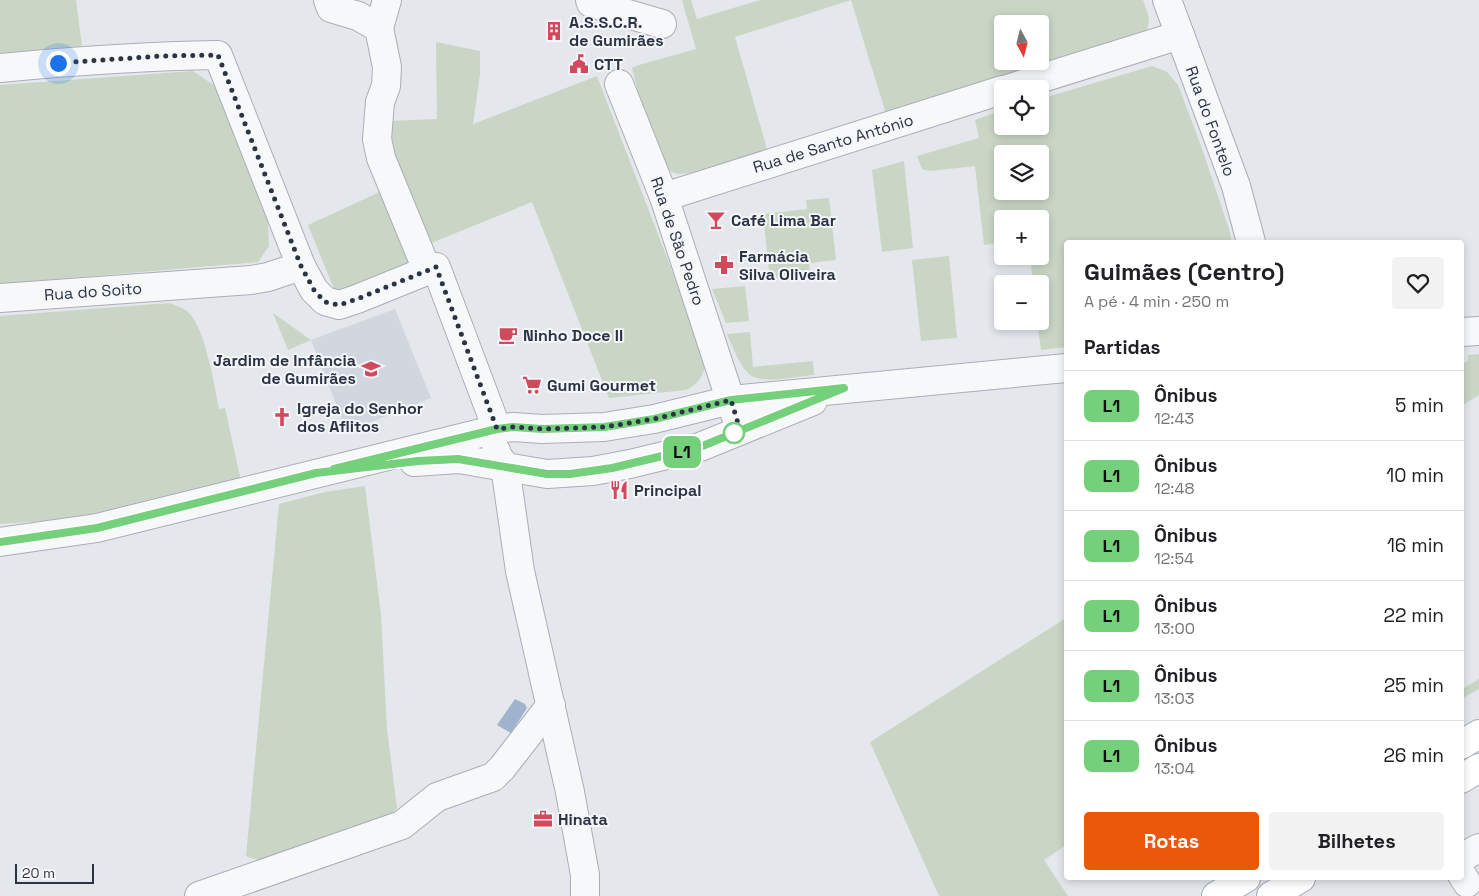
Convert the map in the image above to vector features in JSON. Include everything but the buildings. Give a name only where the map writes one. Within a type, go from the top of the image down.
[{"type":"main road","points":[[1464,743],[1479,734]]},
{"type":"main road","points":[[1464,777],[1479,768]]},
{"type":"main road","points":[[1216,896],[1243,880]]},
{"type":"main road","points":[[1271,896],[1298,880]]},
{"type":"street","points":[[328,0],[331,8],[358,16],[379,28]]},
{"type":"street","points":[[387,0],[379,28],[387,67],[386,86],[380,102],[377,139],[381,158],[427,270]]},
{"type":"street","points":[[590,0],[591,3],[662,24]]},
{"type":"street","name":"Rua do Fontelo","points":[[1167,0],[1236,186],[1250,240]]},
{"type":"street","points":[[1035,80],[1180,34]]},
{"type":"street","points":[[0,68],[97,59],[218,55],[301,266],[314,290],[325,302],[339,305],[436,267],[505,428],[497,440],[495,448],[497,455],[505,466],[520,571],[571,800],[585,876],[585,896]]},
{"type":"street","name":"Rua de São Pedro","points":[[619,84],[664,197],[740,430]]},
{"type":"street","name":"Rua de Santo António","points":[[664,197],[994,93]]},
{"type":"street","name":"Rua do Soito","points":[[0,298],[252,280],[268,277],[301,266]]},
{"type":"street","points":[[1464,332],[1479,331]]},
{"type":"street","points":[[0,542],[97,528],[505,428],[604,427],[654,419],[731,400],[1064,368]]},
{"type":"street","points":[[316,473],[418,461],[458,459],[547,474],[593,471],[700,447],[844,388]]},
{"type":"street","points":[[199,896],[402,826],[437,797],[493,777],[550,705]]},
{"type":"street","points":[[1464,870],[1479,848]]},
{"type":"shaded area","name":"Jardim de Infância de Gumirães","points":[[395,309],[431,398],[347,432],[311,340]]},
{"type":"green space","points":[[0,0],[76,0],[82,46],[0,53]]},
{"type":"green space","points":[[682,0],[691,0],[697,19],[760,0],[851,0],[735,37],[767,149],[690,173],[676,174],[667,167],[654,142],[632,68],[696,49]]},
{"type":"green space","points":[[851,0],[1143,0],[1148,14],[1147,30],[1137,35],[1049,63],[1049,15],[994,15],[994,70],[1026,70],[886,114]]},
{"type":"green space","points":[[436,42],[480,51],[480,74],[473,124],[597,76],[706,359],[703,374],[695,384],[686,390],[609,398],[532,202],[429,244],[394,163],[390,121],[437,119]]},
{"type":"green space","points":[[1152,66],[1167,72],[1178,85],[1200,143],[1232,240],[1064,240],[1064,347],[1041,350],[1038,330],[1049,330],[1049,275],[1032,275],[1031,265],[1049,265],[1049,210],[994,210],[994,243],[984,245],[975,166],[930,171],[922,169],[917,156],[979,138],[975,120],[994,113],[994,135],[1049,135],[1049,96]]},
{"type":"green space","points":[[193,71],[215,86],[268,222],[269,246],[258,262],[0,284],[0,85]]},
{"type":"green space","points":[[904,161],[913,248],[882,252],[872,170]]},
{"type":"green space","points":[[384,190],[415,261],[341,292],[334,289],[308,225]]},
{"type":"green space","points":[[829,198],[836,260],[809,263],[810,274],[770,279],[763,214],[807,209],[806,200]]},
{"type":"green space","points":[[949,256],[957,338],[921,341],[912,260]]},
{"type":"green space","points":[[745,286],[749,321],[726,323],[712,289]]},
{"type":"green space","points":[[169,303],[181,307],[188,312],[196,322],[201,333],[209,359],[219,409],[225,408],[241,481],[60,520],[0,524],[0,316]]},
{"type":"green space","points":[[273,313],[311,340],[288,350]]},
{"type":"green space","points":[[750,332],[753,367],[813,361],[814,375],[770,380],[754,377],[748,373],[741,365],[727,334]]},
{"type":"green space","points":[[1479,354],[1479,395],[1464,404],[1464,363],[1468,361],[1468,355]]},
{"type":"green space","points":[[365,486],[381,615],[387,729],[397,808],[391,818],[274,857],[249,858],[246,856],[279,504],[325,492]]},
{"type":"green space","points":[[1064,619],[1064,846],[1044,860],[1068,896],[939,896],[870,742]]},
{"type":"green space","points":[[1479,679],[1479,689],[1464,697],[1464,688]]},
{"type":"water","points":[[515,699],[525,704],[527,708],[511,733],[497,725]]},
{"type":"bus line","name":"L1","points":[[0,542],[97,528],[316,473],[418,461],[458,459],[547,474],[570,474],[612,468],[700,447],[844,388],[731,400],[654,419],[604,427],[542,429],[513,427],[497,429],[334,469]]},
{"type":"place","name":"A.S.S.C.R. de Gumirães","points":[[554,31]]},
{"type":"place","name":"CTT","points":[[579,64]]},
{"type":"place","name":"Café Lima Bar","points":[[716,220]]},
{"type":"place","name":"Farmácia Silva Oliveira","points":[[724,265]]},
{"type":"place","name":"Ninho Doce II","points":[[508,335]]},
{"type":"place","name":"Jardim de Infância de Gumirães","points":[[371,369]]},
{"type":"place","name":"Gumi Gourmet","points":[[532,385]]},
{"type":"place","name":"Igreja do Senhor dos Aflitos","points":[[282,417]]},
{"type":"place","name":"Principal","points":[[619,490]]},
{"type":"place","name":"Hinata","points":[[543,819]]},
{"type":"route","points":[[58,63],[97,59],[218,55],[301,266],[314,290],[325,302],[339,305],[436,267],[497,429],[513,427],[542,429],[604,427],[654,419],[731,400],[740,430],[734,433]]}]
